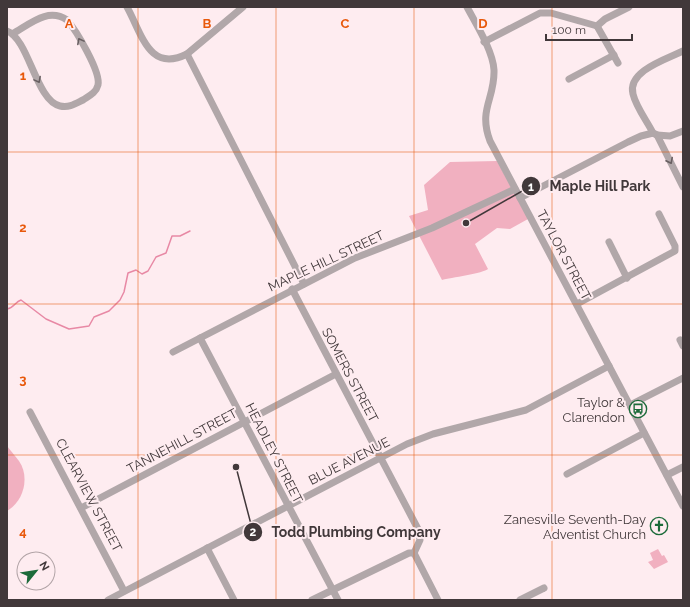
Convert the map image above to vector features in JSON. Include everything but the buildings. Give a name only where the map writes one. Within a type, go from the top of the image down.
[{"type":"street","points":[[130,8],[148,48],[157,57],[170,59],[187,54],[243,7]]},
{"type":"street","name":"TAYLOR STREET","points":[[467,7],[484,42],[494,68],[492,88],[485,112],[485,126],[490,141],[683,506]]},
{"type":"street","points":[[598,26],[605,19],[629,7]]},
{"type":"street","points":[[484,42],[540,14],[551,13],[598,26],[618,63]]},
{"type":"street","points":[[47,15],[61,16],[67,20],[96,72],[98,85],[95,91],[90,96],[72,106],[66,107],[55,105],[44,92],[16,37],[10,33],[47,15]]},
{"type":"street","points":[[683,51],[640,72],[635,78],[632,90],[633,95],[683,187]]},
{"type":"street","points":[[187,54],[304,284]]},
{"type":"street","points":[[569,79],[614,55]]},
{"type":"street","points":[[520,198],[641,136],[655,134],[670,136],[683,131]]},
{"type":"street","name":"MAPLE HILL STREET","points":[[174,352],[292,289],[355,258],[432,228],[515,188]]},
{"type":"street","points":[[577,304],[675,251],[675,246],[659,214]]},
{"type":"street","points":[[609,242],[627,278]]},
{"type":"street","name":"SOMERS STREET","points":[[292,289],[418,529],[420,540],[414,553]]},
{"type":"street","name":"HEADLEY STREET","points":[[200,338],[338,600]]},
{"type":"street","name":"BLUE AVENUE","points":[[108,600],[407,444],[433,434],[526,410],[609,366]]},
{"type":"street","name":"TANNEHILL STREET","points":[[81,508],[336,374]]},
{"type":"street","points":[[630,405],[683,378]]},
{"type":"street","name":"CLEARVIEW STREET","points":[[30,412],[124,591]]},
{"type":"street","points":[[567,474],[644,433]]},
{"type":"street","points":[[667,475],[683,467]]},
{"type":"street","points":[[207,548],[234,600]]},
{"type":"street","points":[[312,600],[409,553],[414,553],[438,600]]},
{"type":"street","points":[[520,600],[544,588]]},
{"type":"shaded area","points":[[497,161],[528,219],[510,229],[497,228],[475,244],[488,269],[474,274],[442,280],[409,216],[428,210],[424,185],[450,162]]},
{"type":"shaded area","points":[[7,446],[19,461],[25,481],[24,488],[18,501],[7,511]]},
{"type":"shaded area","points":[[658,549],[668,562],[654,569],[648,562],[653,560],[650,553]]},
{"type":"waterway","points":[[7,309],[21,300],[46,319],[69,329],[89,326],[94,317],[109,311],[120,300],[124,292],[128,273],[136,270],[142,274],[148,271],[156,257],[166,253],[172,236],[180,236],[190,231]]},
{"type":"place","name":"Maple Hill Park","points":[[466,223]]},
{"type":"place","name":"Taylor & Clarendon","points":[[638,409]]},
{"type":"place","name":"Todd Plumbing Company","points":[[236,467]]},
{"type":"place","name":"Zanesville Seventh-Day Adventist Church","points":[[659,526]]}]
